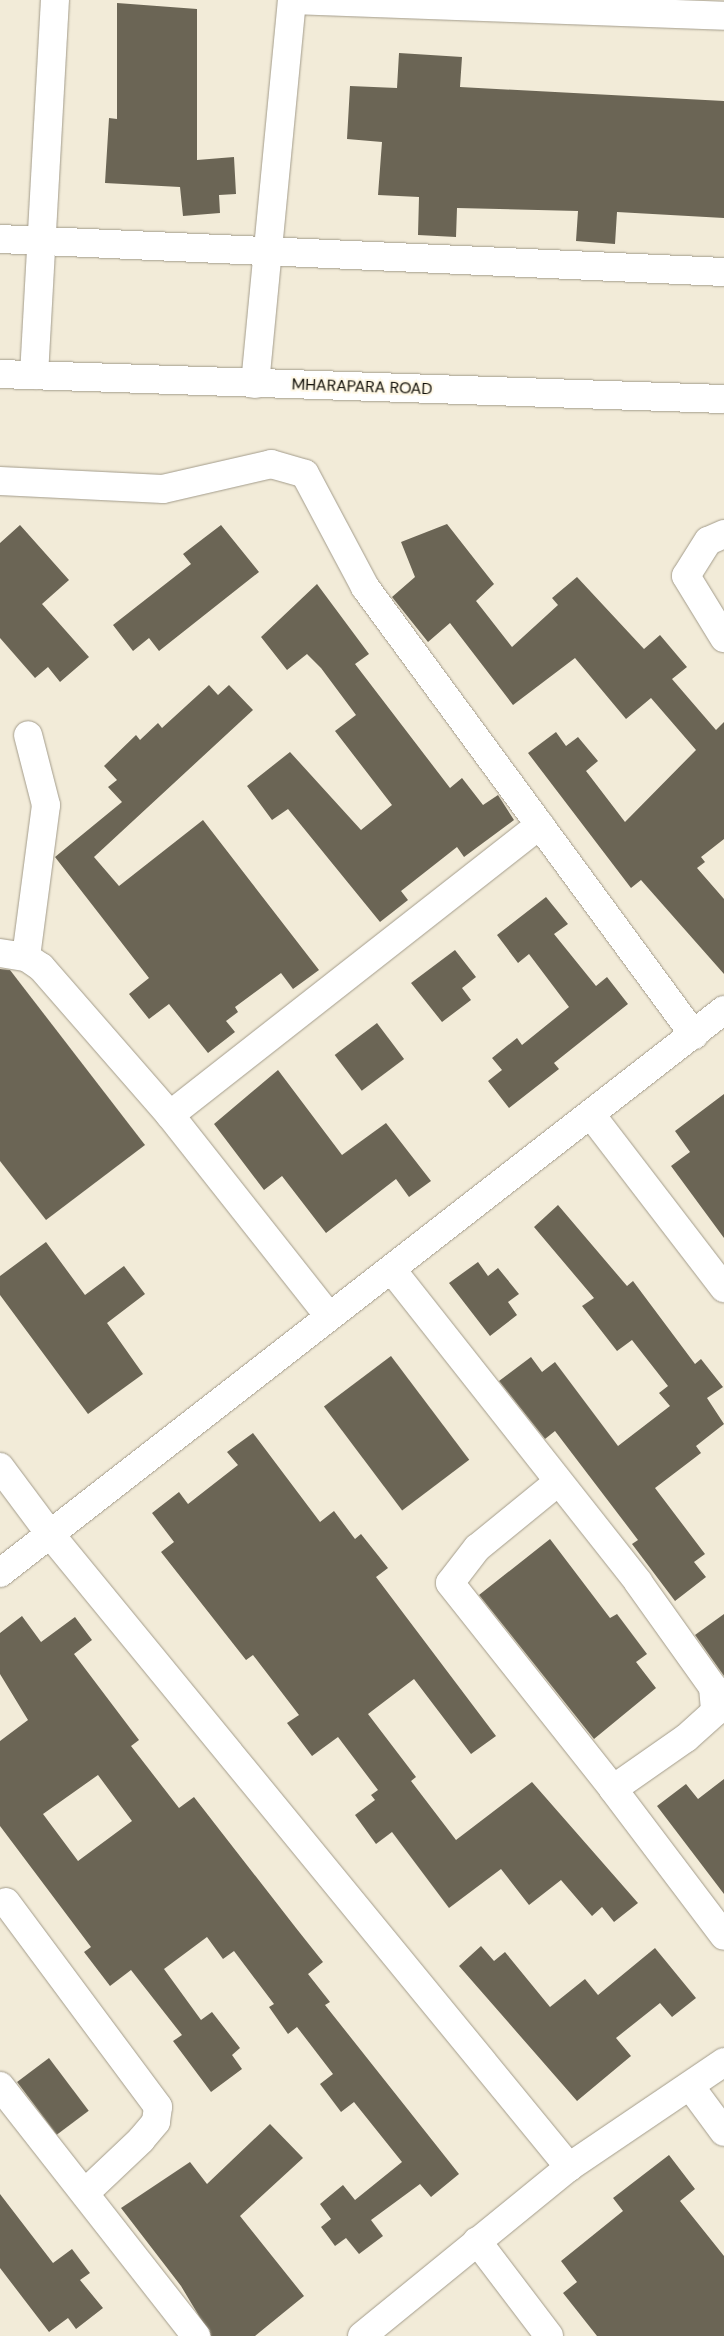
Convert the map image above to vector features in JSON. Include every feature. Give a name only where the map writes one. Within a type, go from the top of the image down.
[{"type":"street","points":[[34,375],[44,240],[55,0]]},
{"type":"street","points":[[255,384],[270,250],[292,0],[724,16]]},
{"type":"street","points":[[0,239],[724,272]]},
{"type":"street","name":"MHARAPARA ROAD","points":[[0,374],[724,399]]},
{"type":"street","points":[[0,481],[163,490],[271,464],[306,474],[365,587],[694,1035]]},
{"type":"street","points":[[724,534],[708,540],[686,576],[724,638]]},
{"type":"street","points":[[28,735],[46,805],[13,955],[41,967],[170,1115],[329,1316]]},
{"type":"street","points":[[170,1115],[540,825]]},
{"type":"street","points":[[0,1572],[329,1316],[392,1270],[592,1116],[724,1010]]},
{"type":"street","points":[[592,1116],[724,1288]]},
{"type":"street","points":[[392,1270],[638,1582],[713,1687],[715,1712],[686,1738],[613,1789]]},
{"type":"street","points":[[0,1467],[50,1534],[569,2167]]},
{"type":"street","points":[[558,1482],[477,1548],[450,1583],[613,1789],[724,1936]]},
{"type":"street","points":[[2,1901],[158,2107],[156,2122],[142,2140],[86,2192]]},
{"type":"street","points":[[362,2336],[569,2167],[724,2062]]},
{"type":"street","points":[[0,2086],[86,2192],[196,2336]]},
{"type":"street","points":[[690,2086],[724,2132]]},
{"type":"street","points":[[477,2241],[550,2336]]},
{"type":"building","points":[[117,3],[197,9],[197,160],[234,157],[236,194],[219,195],[220,213],[183,216],[180,187],[105,183],[109,118],[117,119]]},
{"type":"building","points":[[399,53],[462,57],[460,87],[724,101],[724,218],[617,212],[615,244],[576,241],[578,211],[457,208],[456,237],[418,235],[419,197],[378,195],[382,142],[347,139],[350,86],[397,88]]},
{"type":"building","points":[[447,524],[494,584],[476,601],[512,647],[558,605],[552,598],[577,577],[644,649],[660,635],[687,667],[672,679],[716,730],[724,722],[724,839],[701,857],[705,862],[697,868],[724,899],[724,974],[641,880],[631,888],[528,753],[556,732],[566,746],[578,737],[598,761],[586,771],[625,822],[696,750],[651,698],[626,719],[575,658],[513,705],[450,623],[428,642],[392,597],[415,577],[401,542]]},
{"type":"building","points":[[20,525],[69,580],[42,604],[89,657],[60,682],[48,667],[35,678],[0,638],[0,543]]},
{"type":"building","points":[[221,525],[259,572],[159,651],[149,638],[133,651],[113,625],[191,564],[183,554]]},
{"type":"building","points":[[317,584],[369,654],[355,664],[450,788],[462,778],[483,805],[498,795],[514,820],[464,857],[457,847],[401,891],[408,900],[380,922],[288,809],[272,820],[247,786],[290,752],[361,830],[392,805],[335,731],[356,715],[321,668],[307,654],[287,670],[261,637]]},
{"type":"building","points":[[209,685],[218,695],[229,685],[253,710],[94,857],[119,886],[203,820],[319,970],[293,989],[281,973],[235,1007],[238,1012],[226,1021],[235,1032],[208,1053],[169,1004],[149,1019],[129,994],[149,978],[55,857],[122,802],[108,787],[117,780],[104,766],[136,735],[140,740],[158,723],[162,728]]},
{"type":"building","points":[[546,897],[568,924],[554,934],[596,986],[607,977],[628,1004],[554,1063],[559,1069],[509,1108],[488,1081],[502,1070],[492,1058],[517,1038],[522,1045],[569,1007],[529,954],[518,963],[497,935]]},
{"type":"building","points":[[455,950],[476,977],[462,988],[471,1000],[442,1022],[411,983]]},
{"type":"building","points":[[0,969],[10,970],[145,1145],[46,1220],[0,1161]]},
{"type":"building","points":[[377,1023],[404,1059],[362,1091],[335,1055]]},
{"type":"building","points":[[278,1070],[342,1155],[386,1123],[431,1181],[409,1197],[396,1179],[326,1233],[282,1176],[264,1190],[214,1124]]},
{"type":"building","points":[[724,1094],[724,1238],[671,1166],[690,1152],[675,1131]]},
{"type":"building","points":[[558,1205],[627,1286],[633,1281],[695,1364],[701,1359],[723,1387],[707,1398],[724,1424],[696,1446],[701,1453],[655,1488],[705,1554],[694,1562],[706,1577],[675,1601],[632,1544],[638,1540],[555,1431],[545,1439],[499,1381],[531,1357],[542,1372],[555,1362],[618,1446],[670,1406],[659,1393],[668,1386],[632,1340],[617,1351],[582,1306],[594,1298],[534,1227]]},
{"type":"building","points":[[46,1242],[85,1295],[124,1266],[145,1294],[107,1323],[143,1374],[88,1414],[0,1295],[0,1276]]},
{"type":"building","points":[[478,1262],[488,1276],[498,1268],[519,1294],[508,1302],[517,1315],[490,1336],[449,1283]]},
{"type":"building","points":[[391,1356],[469,1460],[402,1510],[324,1407]]},
{"type":"building","points":[[253,1433],[320,1522],[334,1511],[355,1539],[361,1534],[388,1568],[376,1577],[496,1736],[471,1754],[414,1679],[368,1714],[416,1777],[411,1781],[456,1840],[532,1782],[638,1903],[614,1922],[602,1907],[592,1916],[561,1880],[529,1905],[501,1869],[449,1908],[392,1832],[376,1844],[355,1815],[375,1800],[371,1795],[378,1790],[338,1737],[312,1756],[287,1723],[299,1715],[253,1655],[246,1660],[161,1552],[174,1542],[152,1513],[179,1492],[188,1504],[238,1465],[227,1452]]},
{"type":"building","points":[[550,1539],[610,1618],[617,1614],[647,1654],[636,1662],[656,1688],[594,1739],[479,1595]]},
{"type":"building","points":[[724,1614],[724,1676],[695,1635]]},
{"type":"building","points":[[22,1616],[41,1642],[75,1617],[92,1640],[74,1654],[139,1740],[131,1746],[179,1808],[194,1797],[323,1962],[308,1974],[330,2002],[325,2005],[459,2174],[431,2197],[420,2184],[371,2220],[383,2236],[359,2254],[346,2238],[335,2246],[321,2227],[331,2219],[320,2204],[343,2185],[355,2200],[402,2162],[354,2102],[341,2112],[320,2084],[333,2074],[297,2027],[288,2034],[269,2007],[274,2004],[234,1951],[223,1959],[207,1937],[164,1969],[201,2020],[212,2012],[240,2048],[232,2055],[242,2069],[211,2092],[173,2041],[182,2035],[131,1970],[110,1986],[84,1952],[91,1947],[0,1826],[0,1741],[28,1720],[0,1674],[0,1633]],"holes":[[[98,1775],[132,1821],[78,1861],[43,1814]]]},
{"type":"building","points":[[724,1779],[724,1894],[657,1806],[686,1784],[698,1799]]},
{"type":"building","points":[[481,1946],[494,1961],[505,1952],[550,2007],[585,1979],[598,1995],[655,1948],[696,1998],[672,2017],[660,2003],[616,2038],[631,2056],[577,2101],[459,1966]]},
{"type":"building","points":[[49,2058],[89,2111],[57,2135],[17,2082]]},
{"type":"building","points":[[270,2124],[303,2158],[240,2216],[304,2296],[255,2336],[211,2336],[181,2286],[121,2208],[190,2162],[207,2184]]},
{"type":"building","points":[[669,2155],[695,2189],[680,2201],[724,2256],[724,2336],[597,2336],[563,2293],[577,2282],[561,2261],[623,2211],[613,2198]]},
{"type":"building","points":[[0,2194],[53,2263],[72,2249],[90,2273],[80,2280],[103,2308],[76,2329],[68,2318],[49,2332],[0,2268]]}]
